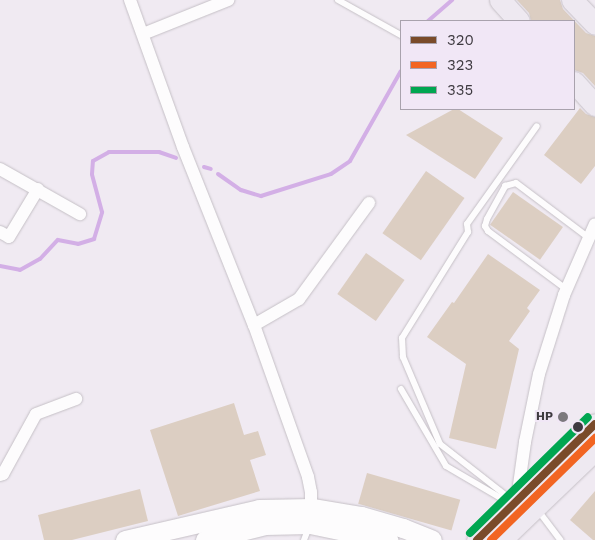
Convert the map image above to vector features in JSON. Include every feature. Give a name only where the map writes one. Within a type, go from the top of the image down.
[{"type":"main road","points":[[500,0],[518,20]]},
{"type":"main road","points":[[572,0],[595,24]]},
{"type":"main road","points":[[575,83],[595,105]]},
{"type":"main road","points":[[503,539],[520,503],[595,424]]},
{"type":"main road","points":[[476,540],[520,503],[595,450]]},
{"type":"main road","points":[[125,540],[258,509],[309,524],[388,540]]},
{"type":"main road","points":[[205,540],[265,525],[309,524],[362,516],[403,528],[432,540]]},
{"type":"street","points":[[130,0],[183,147],[254,325],[308,477],[309,524]]},
{"type":"street","points":[[143,34],[228,0]]},
{"type":"street","points":[[0,169],[80,214]]},
{"type":"street","points":[[0,232],[9,237],[38,189]]},
{"type":"street","points":[[254,325],[299,298],[369,203]]},
{"type":"street","points":[[520,503],[525,442],[539,374],[566,289],[595,224]]},
{"type":"street","points":[[0,475],[3,474],[36,414],[76,399]]},
{"type":"lane","points":[[338,0],[400,34]]},
{"type":"lane","points":[[538,126],[467,224],[468,232],[402,338],[402,347],[403,357],[440,444],[520,503],[560,540]]},
{"type":"lane","points":[[566,289],[488,231],[485,226],[487,219],[505,186],[510,183],[516,183],[588,238]]},
{"type":"lane","points":[[401,389],[446,466],[520,503]]},
{"type":"building","points":[[517,0],[560,0],[563,9],[574,20],[531,20],[529,13]]},
{"type":"building","points":[[575,22],[586,33],[595,36],[595,86],[583,73],[575,70]]},
{"type":"building","points":[[580,108],[586,114],[595,117],[595,166],[581,184],[544,155]]},
{"type":"building","points":[[452,110],[460,110],[503,138],[475,179],[406,135]]},
{"type":"building","points":[[426,171],[465,198],[421,260],[382,233]]},
{"type":"building","points":[[513,192],[563,227],[540,260],[490,225]]},
{"type":"building","points":[[366,253],[405,280],[376,321],[337,294]]},
{"type":"building","points":[[488,254],[540,290],[527,308],[530,311],[509,341],[519,349],[496,449],[449,438],[466,364],[427,337],[452,302],[454,303]]},
{"type":"building","points":[[234,403],[244,435],[258,431],[266,455],[250,460],[260,491],[178,516],[150,430]]},
{"type":"building","points":[[367,473],[460,500],[451,530],[358,504]]},
{"type":"building","points":[[140,489],[148,521],[72,540],[44,540],[38,515]]},
{"type":"building","points":[[595,491],[595,540],[593,540],[570,520]]},
{"type":"waterway","points":[[429,20],[452,0]]},
{"type":"waterway","points":[[218,174],[241,190],[261,196],[331,174],[350,161],[400,73]]},
{"type":"waterway","points":[[0,266],[20,270],[40,259],[58,240],[78,244],[94,239],[102,212],[92,174],[93,161],[109,152],[159,152],[176,158]]},
{"type":"waterway","points":[[204,167],[211,169]]},
{"type":"transit line","name":"335","points":[[470,533],[588,417]]},
{"type":"transit line","name":"320","points":[[477,540],[595,424]]},
{"type":"transit line","name":"323","points":[[491,540],[595,438]]},
{"type":"place","name":"HP","points":[[563,417]]}]
